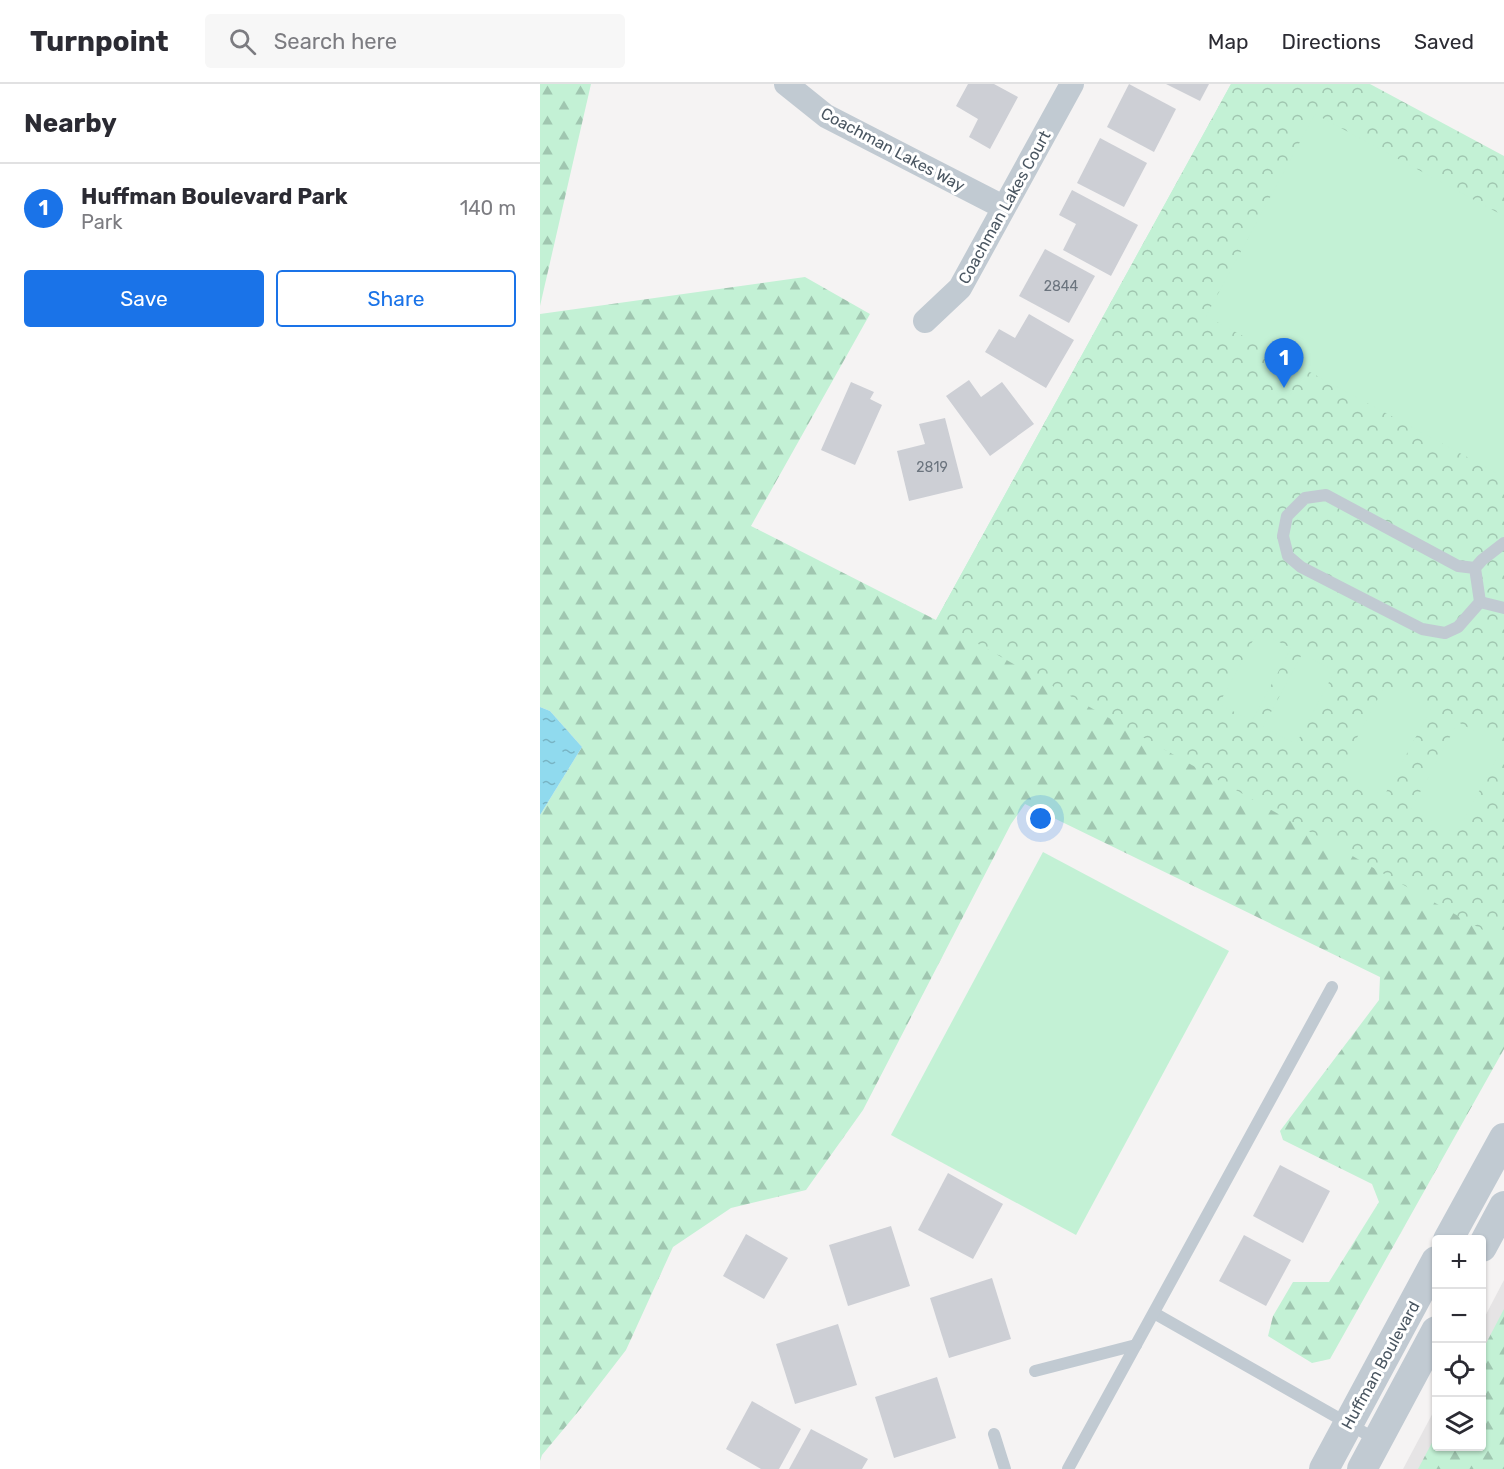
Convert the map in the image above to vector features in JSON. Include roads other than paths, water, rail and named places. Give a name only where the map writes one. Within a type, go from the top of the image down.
[{"type":"street","name":"Coachman Lakes Way","points":[[786,84],[826,116],[1003,207]]},
{"type":"street","name":"Coachman Lakes Court","points":[[925,321],[960,288],[1072,84]]},
{"type":"street","points":[[1450,1235],[1504,1138]]},
{"type":"street","points":[[1486,1240],[1504,1206]]},
{"type":"street","name":"Huffman Boulevard","points":[[1324,1469],[1432,1270]]},
{"type":"street","name":"Huffman Boulevard","points":[[1362,1469],[1432,1340]]},
{"type":"lane","points":[[1475,568],[1458,566],[1326,495],[1305,498],[1287,516],[1283,536],[1288,556],[1301,567],[1422,629],[1444,633],[1458,627],[1480,602],[1475,568],[1504,543]]},
{"type":"lane","points":[[1480,602],[1504,608]]},
{"type":"lane","points":[[1068,1469],[1332,987]]},
{"type":"lane","points":[[1154,1313],[1378,1440]]},
{"type":"lane","points":[[1035,1371],[1136,1345]]},
{"type":"lane","points":[[994,1434],[1005,1469]]},
{"type":"water","points":[[540,707],[550,711],[582,747],[540,815]]},
{"type":"place","name":"Huffman Boulevard Park","points":[[1284,388]]}]
